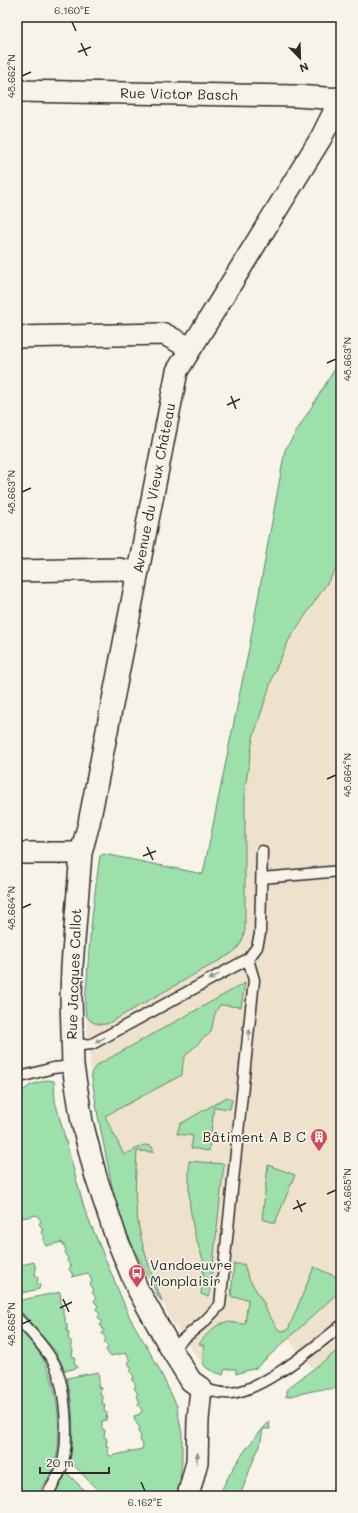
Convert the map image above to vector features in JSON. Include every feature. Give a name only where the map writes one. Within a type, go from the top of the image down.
[{"type":"street","name":"Rue Victor Basch","points":[[17,90],[339,98]]},
{"type":"street","name":"Avenue du Vieux Château","points":[[81,853],[89,824],[177,371],[190,348],[210,320],[321,138],[335,110],[339,98]]},
{"type":"street","points":[[17,337],[164,334],[190,348]]},
{"type":"street","points":[[17,571],[119,569],[137,573]]},
{"type":"street","points":[[17,853],[81,853]]},
{"type":"street","name":"Rue Jacques Callot","points":[[81,853],[72,966],[73,1056],[82,1122],[96,1177],[116,1237],[137,1288],[171,1350],[191,1381],[201,1388]]},
{"type":"street","points":[[188,1496],[197,1462],[198,1420],[201,1388]]},
{"type":"lane","points":[[17,1078],[53,1068],[92,1044],[248,959],[257,947],[260,934],[262,851]]},
{"type":"lane","points":[[262,878],[341,871]]},
{"type":"lane","points":[[171,1350],[205,1321],[220,1305],[254,980],[248,959]]},
{"type":"lane","points":[[17,1318],[36,1337],[54,1364],[62,1385],[65,1402],[66,1431],[61,1468],[46,1496]]},
{"type":"lane","points":[[201,1388],[218,1393],[232,1393],[254,1386],[303,1356],[341,1326]]},
{"type":"shaded area","points":[[341,359],[341,1351],[315,1371],[289,1340],[256,1368],[236,1374],[236,1369],[225,1369],[223,1375],[207,1368],[202,1364],[171,1320],[126,1232],[115,1201],[91,1073],[86,1014],[90,935],[100,856],[104,854],[203,874],[249,648],[285,450]]},
{"type":"green space","points":[[341,359],[341,562],[289,640],[274,673],[253,738],[245,789],[245,929],[242,941],[236,950],[229,955],[107,1024],[95,1023],[86,1015],[85,1003],[90,934],[100,856],[104,854],[203,874],[249,648],[285,450]]},
{"type":"green space","points":[[245,983],[241,1007],[220,1005],[215,1015],[210,1033],[188,1052],[184,1058],[182,1075],[105,1116],[124,1155],[144,1145],[151,1146],[153,1148],[153,1152],[137,1151],[136,1200],[137,1216],[144,1248],[162,1301],[159,1298],[126,1232],[115,1201],[91,1073],[97,1065]]},
{"type":"green space","points":[[47,1080],[54,1081],[55,1101],[84,1208],[129,1316],[156,1363],[177,1406],[182,1434],[182,1461],[180,1482],[176,1496],[103,1496],[70,1461],[72,1451],[73,1420],[67,1378],[98,1372],[98,1387],[101,1388],[100,1395],[103,1396],[102,1404],[105,1404],[104,1411],[107,1413],[106,1420],[102,1421],[102,1429],[105,1430],[104,1437],[107,1439],[106,1446],[109,1447],[108,1454],[111,1456],[142,1449],[143,1445],[138,1431],[140,1428],[135,1421],[134,1416],[140,1414],[142,1410],[138,1405],[140,1402],[136,1396],[138,1394],[134,1388],[136,1385],[132,1380],[134,1377],[130,1371],[132,1369],[128,1363],[130,1361],[126,1353],[110,1356],[106,1350],[108,1347],[104,1342],[106,1339],[102,1333],[104,1331],[100,1325],[102,1322],[98,1317],[100,1314],[96,1309],[98,1306],[94,1301],[96,1298],[92,1292],[94,1290],[90,1284],[92,1281],[88,1273],[71,1277],[73,1275],[69,1269],[71,1266],[67,1261],[68,1258],[65,1252],[66,1250],[62,1242],[46,1246],[43,1240],[45,1237],[41,1232],[43,1229],[39,1224],[41,1221],[37,1215],[17,1219],[17,1095],[31,1085]]},
{"type":"green space","points":[[227,1097],[232,1100],[230,1109],[214,1107],[209,1151],[191,1148],[193,1136],[177,1134],[180,1124]]},
{"type":"green space","points":[[189,1161],[224,1164],[210,1292],[208,1297],[201,1294],[204,1263],[194,1232],[190,1208]]},
{"type":"green space","points":[[268,1165],[295,1175],[275,1223],[262,1219]]},
{"type":"green space","points":[[34,1262],[36,1269],[35,1275],[38,1277],[37,1284],[40,1285],[39,1289],[17,1294],[17,1266]]},
{"type":"green space","points":[[234,1264],[244,1264],[248,1277],[265,1305],[264,1307],[278,1329],[281,1331],[288,1330],[314,1267],[341,1279],[341,1290],[256,1368],[236,1374],[236,1369],[225,1369],[223,1375],[204,1366],[202,1358],[204,1346],[199,1344],[204,1337],[222,1323],[245,1324],[248,1299],[231,1297]]},
{"type":"green space","points":[[60,1292],[61,1307],[63,1308],[63,1315],[65,1316],[65,1323],[67,1324],[67,1331],[69,1332],[68,1339],[71,1341],[71,1348],[73,1349],[72,1356],[75,1357],[74,1364],[77,1366],[77,1368],[65,1371],[56,1352],[17,1307],[17,1301]]},
{"type":"green space","points":[[17,1327],[42,1356],[53,1383],[58,1409],[59,1436],[55,1465],[37,1496],[17,1496]]},
{"type":"green space","points":[[341,1348],[341,1388],[317,1390],[286,1397],[288,1388]]},
{"type":"green space","points":[[269,1422],[270,1429],[263,1429],[260,1446],[240,1496],[219,1496],[241,1457],[254,1439]]},
{"type":"green space","points":[[66,1472],[90,1496],[53,1496]]},
{"type":"place","name":"Bâtiment A B C","points":[[319,1152]]},
{"type":"place","name":"Vandoeuvre Monplaisir","points":[[137,1288]]}]
